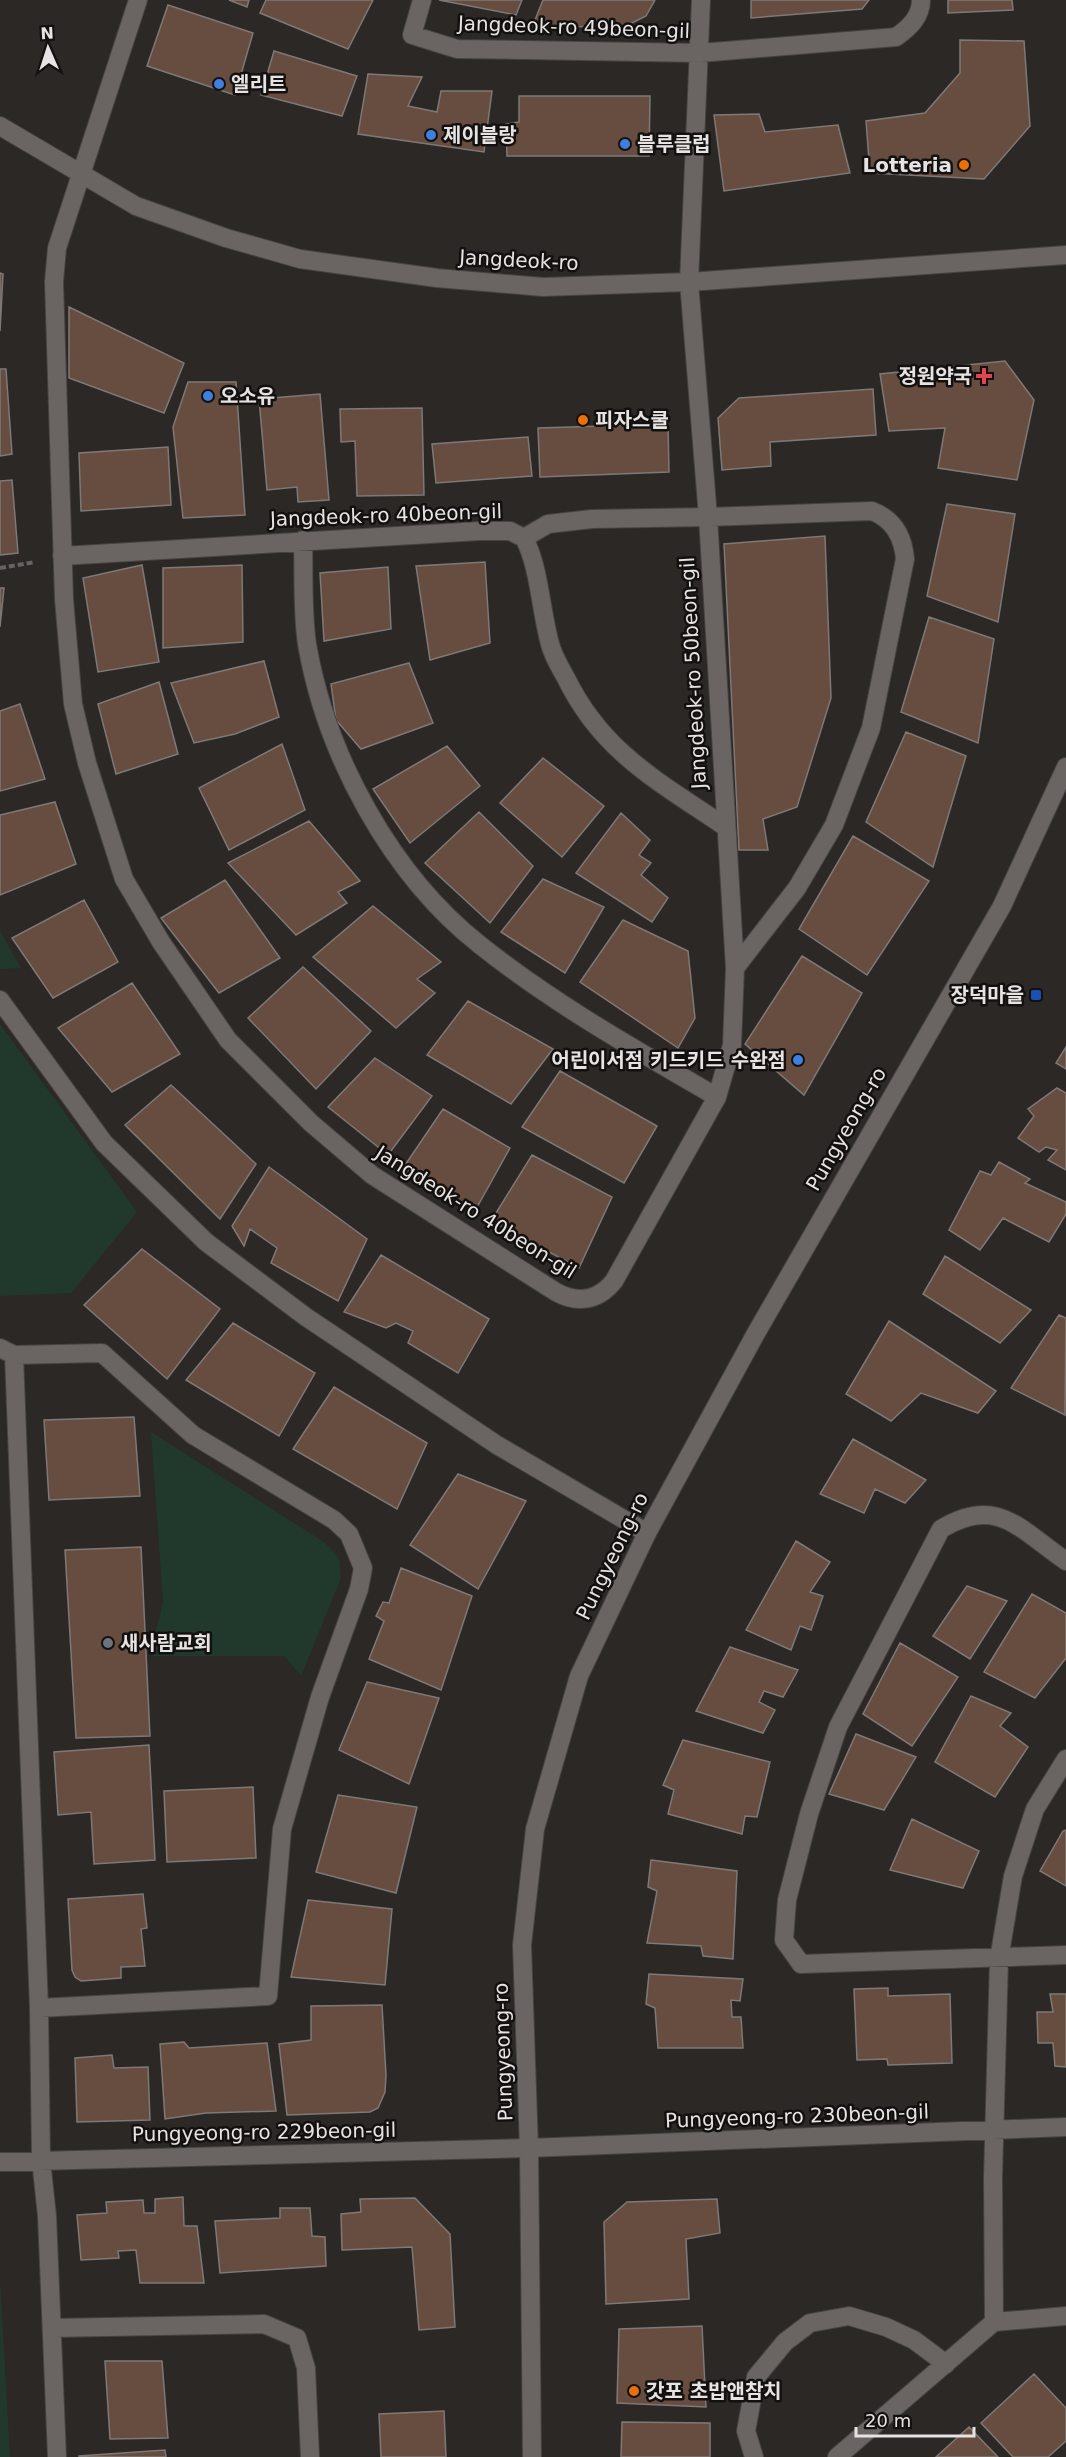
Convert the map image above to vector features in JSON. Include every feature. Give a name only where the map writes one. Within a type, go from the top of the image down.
[{"type":"street","name":"Jangdeok-ro 40beon-gil","points":[[138,0],[57,248],[54,282],[62,556],[74,704],[87,763],[124,879],[161,942],[228,1040],[267,1081],[372,1175],[556,1292],[576,1300],[588,1299]]},
{"type":"street","name":"Jangdeok-ro 49beon-gil","points":[[422,0],[412,35],[457,49],[700,53],[896,37],[908,29],[916,18],[921,0]]},
{"type":"street","name":"Jangdeok-ro 49beon-gil","points":[[689,282],[701,0]]},
{"type":"street","name":"Jangdeok-ro","points":[[0,126],[136,206],[226,238],[300,259],[437,278],[543,287],[689,282],[1066,255]]},
{"type":"street","name":"Jangdeok-ro 50beon-gil","points":[[588,1299],[598,1296],[614,1281],[717,1097],[732,1045],[735,968],[724,826],[708,517],[689,282]]},
{"type":"street","points":[[708,517],[872,511],[885,516],[894,526],[904,547],[905,559],[871,728],[834,825],[797,888],[735,968]]},
{"type":"street","name":"Jangdeok-ro 40beon-gil","points":[[62,556],[480,531],[510,531],[524,537],[548,524],[592,519],[708,517]]},
{"type":"street","name":"Jangdeok-ro 50beon-gil","points":[[524,537],[532,553],[541,609],[551,648],[574,694],[597,730],[632,763],[724,826]]},
{"type":"street","points":[[303,540],[307,643],[322,713],[359,795],[417,884],[479,944],[578,1016],[717,1097]]},
{"type":"street","name":"Pungyeong-ro","points":[[532,2457],[529,2148],[522,1945],[535,1829],[579,1676],[647,1533],[841,1181],[1002,906],[1066,767]]},
{"type":"street","points":[[0,1000],[104,1143],[206,1242],[306,1317],[497,1445],[647,1533]]},
{"type":"street","points":[[39,2008],[268,1996],[282,1829],[320,1697],[359,1589],[363,1568],[349,1534],[334,1520],[193,1436],[102,1353],[7,1351],[39,2008],[41,2160],[52,2328],[57,2457]]},
{"type":"street","points":[[1066,1561],[997,1514],[977,1513],[958,1519],[941,1529],[838,1727],[809,1814],[787,1900],[784,1940],[801,1964],[1066,1955]]},
{"type":"street","points":[[994,2322],[993,2178],[999,1959],[1013,1876],[1035,1809],[1066,1759]]},
{"type":"street","name":"Pungyeong-ro 230beon-gil","points":[[529,2148],[995,2132],[1066,2127]]},
{"type":"street","name":"Pungyeong-ro 229beon-gil","points":[[0,2162],[529,2148]]},
{"type":"street","points":[[754,2457],[746,2431],[756,2377],[785,2342],[810,2323],[849,2316],[886,2327],[914,2340],[946,2364]]},
{"type":"street","points":[[837,2457],[994,2322],[1066,2316]]},
{"type":"street","points":[[52,2328],[264,2324],[297,2338],[306,2368],[310,2457]]},
{"type":"green space","points":[[0,931],[21,968],[0,969]]},
{"type":"green space","points":[[0,1024],[137,1212],[71,1293],[0,1296]]},
{"type":"green space","points":[[151,1432],[324,1542],[339,1557],[341,1578],[301,1676],[284,1656],[153,1656],[163,1601]]},
{"type":"green space","points":[[0,2279],[10,2457],[0,2457]]},
{"type":"building","points":[[229,0],[249,0],[247,7]]},
{"type":"building","points":[[266,0],[373,0],[348,49],[260,13]]},
{"type":"building","points":[[439,0],[522,0],[516,15]]},
{"type":"building","points":[[543,0],[655,0],[646,16],[622,28],[533,25]]},
{"type":"building","points":[[751,0],[869,0],[862,9],[751,18]]},
{"type":"building","points":[[948,0],[1012,0],[1013,10],[948,13]]},
{"type":"building","points":[[168,5],[253,33],[235,95],[147,66]]},
{"type":"building","points":[[960,40],[1024,41],[1030,126],[984,179],[870,173],[866,121],[925,113],[960,73]]},
{"type":"building","points":[[274,51],[357,76],[342,116],[261,95]]},
{"type":"building","points":[[368,74],[422,77],[408,106],[437,112],[441,91],[492,91],[484,152],[358,134]]},
{"type":"building","points":[[519,96],[650,96],[649,156],[507,156],[506,124],[519,122]]},
{"type":"building","points":[[759,114],[765,132],[838,125],[850,173],[724,191],[714,115]]},
{"type":"building","points":[[0,273],[3,274],[0,331]]},
{"type":"building","points":[[69,307],[184,363],[164,413],[69,378]]},
{"type":"building","points":[[1005,361],[1034,400],[1017,480],[938,468],[945,428],[889,431],[880,374]]},
{"type":"building","points":[[0,369],[6,369],[12,454],[0,456]]},
{"type":"building","points":[[188,382],[236,382],[245,515],[183,518],[173,427]]},
{"type":"building","points":[[873,389],[876,435],[770,442],[771,466],[722,470],[718,418],[739,398]]},
{"type":"building","points":[[320,394],[329,500],[298,502],[297,487],[267,490],[259,399]]},
{"type":"building","points":[[422,408],[424,495],[357,496],[355,441],[341,442],[340,409]]},
{"type":"building","points":[[668,424],[669,472],[540,477],[538,428]]},
{"type":"building","points":[[528,437],[532,476],[436,483],[432,444]]},
{"type":"building","points":[[168,447],[171,505],[81,511],[79,453]]},
{"type":"building","points":[[12,480],[18,553],[0,555],[0,481]]},
{"type":"building","points":[[947,504],[1015,514],[998,622],[927,596]]},
{"type":"building","points":[[825,536],[831,698],[797,807],[763,819],[768,850],[739,850],[724,544]]},
{"type":"building","points":[[485,562],[490,643],[430,660],[416,566]]},
{"type":"building","points":[[142,565],[159,662],[98,672],[83,578]]},
{"type":"building","points":[[242,565],[243,642],[163,648],[163,568]]},
{"type":"building","points":[[388,567],[391,629],[324,641],[320,573]]},
{"type":"building","points":[[0,588],[4,588],[0,627]]},
{"type":"building","points":[[929,617],[994,639],[978,743],[901,712]]},
{"type":"building","points":[[264,661],[279,717],[235,734],[194,743],[171,683]]},
{"type":"building","points":[[409,663],[433,723],[361,749],[336,720],[331,684]]},
{"type":"building","points":[[159,682],[178,754],[116,774],[98,704]]},
{"type":"building","points":[[20,704],[45,779],[0,791],[0,711]]},
{"type":"building","points":[[906,732],[966,756],[933,867],[866,822]]},
{"type":"building","points":[[282,744],[305,810],[229,850],[199,788]]},
{"type":"building","points":[[447,746],[480,786],[410,843],[373,789]]},
{"type":"building","points":[[543,758],[604,806],[562,857],[500,803]]},
{"type":"building","points":[[55,802],[76,864],[0,895],[0,815]]},
{"type":"building","points":[[479,812],[533,866],[490,923],[425,863]]},
{"type":"building","points":[[621,813],[650,840],[639,855],[651,863],[641,875],[668,898],[652,922],[576,873]]},
{"type":"building","points":[[309,821],[360,881],[338,892],[347,903],[296,935],[228,863]]},
{"type":"building","points":[[853,836],[929,881],[867,975],[799,929]]},
{"type":"building","points":[[543,879],[604,907],[565,973],[501,932]]},
{"type":"building","points":[[225,880],[280,958],[219,993],[161,918]]},
{"type":"building","points":[[84,900],[118,962],[53,998],[12,938]]},
{"type":"building","points":[[373,906],[441,962],[417,979],[435,993],[396,1028],[313,957]]},
{"type":"building","points":[[623,920],[688,951],[695,1018],[678,1048],[580,982]]},
{"type":"building","points":[[802,956],[862,993],[804,1095],[745,1044]]},
{"type":"building","points":[[303,967],[371,1031],[316,1089],[248,1018]]},
{"type":"building","points":[[132,983],[180,1054],[112,1092],[58,1028]]},
{"type":"building","points":[[468,1001],[553,1049],[511,1104],[427,1055]]},
{"type":"building","points":[[1066,1047],[1066,1069],[1056,1063]]},
{"type":"building","points":[[375,1058],[432,1096],[388,1155],[328,1107]]},
{"type":"building","points":[[560,1071],[657,1126],[624,1183],[522,1127]]},
{"type":"building","points":[[171,1085],[256,1164],[220,1219],[125,1125]]},
{"type":"building","points":[[1057,1088],[1066,1093],[1066,1170],[1048,1160],[1057,1150],[1046,1147],[1039,1152],[1018,1138],[1034,1116],[1028,1109]]},
{"type":"building","points":[[443,1109],[510,1148],[476,1209],[401,1171]]},
{"type":"building","points":[[532,1155],[612,1197],[579,1268],[491,1221]]},
{"type":"building","points":[[999,1162],[1030,1179],[1025,1183],[1066,1202],[1066,1214],[1049,1242],[1003,1218],[980,1250],[949,1230],[980,1171],[991,1175]]},
{"type":"building","points":[[269,1167],[367,1239],[338,1301],[271,1263],[277,1248],[250,1229],[244,1246],[232,1226]]},
{"type":"building","points":[[142,1249],[220,1309],[167,1379],[84,1305]]},
{"type":"building","points":[[381,1255],[489,1319],[458,1373],[408,1343],[413,1331],[396,1323],[386,1328],[344,1312]]},
{"type":"building","points":[[945,1256],[1031,1310],[1000,1343],[923,1294]]},
{"type":"building","points":[[1059,1315],[1066,1318],[1065,1415],[1011,1388]]},
{"type":"building","points":[[889,1321],[996,1391],[978,1413],[921,1393],[891,1421],[846,1394]]},
{"type":"building","points":[[233,1323],[315,1373],[279,1436],[186,1380]]},
{"type":"building","points":[[334,1387],[427,1443],[397,1509],[293,1449]]},
{"type":"building","points":[[134,1417],[140,1496],[49,1500],[44,1420]]},
{"type":"building","points":[[853,1439],[926,1480],[905,1503],[875,1489],[864,1513],[820,1494]]},
{"type":"building","points":[[458,1474],[526,1501],[478,1589],[410,1545]]},
{"type":"building","points":[[796,1541],[830,1562],[810,1592],[823,1596],[811,1630],[800,1626],[791,1650],[746,1630]]},
{"type":"building","name":"새사람교회","points":[[141,1547],[150,1736],[76,1738],[65,1550]]},
{"type":"building","points":[[401,1568],[472,1596],[441,1690],[369,1659],[384,1621],[376,1616],[383,1602],[389,1603]]},
{"type":"building","points":[[967,1586],[1007,1601],[970,1659],[933,1636]]},
{"type":"building","points":[[1032,1594],[1066,1613],[1066,1658],[1035,1698],[984,1672]]},
{"type":"building","points":[[900,1643],[958,1677],[912,1746],[863,1714]]},
{"type":"building","points":[[730,1647],[798,1670],[783,1697],[764,1691],[759,1702],[775,1710],[763,1733],[696,1711]]},
{"type":"building","points":[[367,1682],[439,1698],[409,1784],[339,1750]]},
{"type":"building","points":[[971,1696],[1011,1713],[1000,1726],[1028,1747],[995,1797],[935,1762]]},
{"type":"building","points":[[856,1734],[916,1757],[884,1810],[829,1794]]},
{"type":"building","points":[[683,1740],[770,1762],[757,1817],[745,1816],[742,1834],[668,1814],[674,1790],[663,1785]]},
{"type":"building","points":[[149,1745],[155,1860],[94,1864],[91,1812],[58,1815],[54,1752]]},
{"type":"building","points":[[253,1787],[256,1858],[167,1862],[164,1791]]},
{"type":"building","points":[[338,1795],[417,1807],[396,1893],[316,1872]]},
{"type":"building","points":[[912,1819],[979,1851],[963,1888],[890,1870]]},
{"type":"building","points":[[1066,1830],[1066,1886],[1040,1871],[1063,1831]]},
{"type":"building","points":[[651,1860],[737,1871],[733,1959],[703,1956],[701,1946],[647,1943],[657,1891],[648,1887]]},
{"type":"building","points":[[143,1894],[147,1928],[141,1929],[145,1966],[121,1967],[121,1978],[81,1981],[75,1977],[72,1970],[68,1899]]},
{"type":"building","points":[[308,1900],[392,1909],[385,1985],[291,1977]]},
{"type":"building","points":[[649,1974],[743,1979],[740,2001],[731,2000],[732,2017],[741,2017],[743,2048],[658,2048],[655,2008],[646,2004]]},
{"type":"building","points":[[888,1988],[888,1996],[950,1994],[952,2063],[888,2065],[887,2059],[857,2060],[854,1989]]},
{"type":"building","points":[[1050,1994],[1066,1994],[1066,2067],[1055,2066],[1053,2043],[1038,2043],[1037,2012],[1053,2012]]},
{"type":"building","points":[[382,2005],[386,2075],[385,2092],[378,2108],[370,2112],[287,2115],[279,2044],[311,2040],[311,2006]]},
{"type":"building","points":[[184,2042],[189,2048],[267,2043],[276,2111],[206,2113],[165,2119],[160,2044]]},
{"type":"building","points":[[112,2055],[114,2068],[148,2067],[150,2120],[77,2122],[75,2058]]},
{"type":"building","points":[[183,2197],[184,2226],[197,2226],[204,2283],[140,2283],[136,2250],[118,2251],[119,2258],[81,2260],[77,2215],[107,2213],[106,2202],[143,2200],[144,2213],[155,2213],[155,2199]]},
{"type":"building","points":[[415,2198],[450,2234],[455,2327],[419,2330],[412,2247],[342,2250],[341,2214],[361,2212],[360,2199]]},
{"type":"building","points":[[717,2199],[720,2233],[686,2239],[689,2299],[606,2304],[604,2222],[627,2202]]},
{"type":"building","points":[[280,2208],[310,2208],[312,2236],[325,2237],[326,2266],[220,2273],[215,2221],[280,2218]]},
{"type":"building","points":[[702,2326],[706,2407],[617,2403],[619,2329]]},
{"type":"building","points":[[105,2361],[162,2361],[168,2438],[110,2439]]},
{"type":"building","points":[[1034,2374],[1066,2408],[1066,2441],[1048,2457],[1013,2457],[981,2423]]},
{"type":"building","points":[[444,2411],[446,2457],[381,2457],[379,2414]]},
{"type":"building","points":[[622,2422],[710,2423],[710,2457],[621,2457]]},
{"type":"building","points":[[969,2427],[998,2457],[936,2457]]},
{"type":"building","points":[[165,2450],[166,2457],[79,2457],[79,2456]]},
{"type":"place","name":"엘리트","points":[[219,84]]},
{"type":"place","name":"제이블랑","points":[[431,135]]},
{"type":"place","name":"블루클럽","points":[[625,144]]},
{"type":"place","name":"Lotteria","points":[[964,165]]},
{"type":"place","name":"정원약국","points":[[984,376]]},
{"type":"place","name":"오소유","points":[[208,396]]},
{"type":"place","name":"피자스쿨","points":[[583,420]]},
{"type":"place","name":"장덕마을","points":[[1036,995]]},
{"type":"place","name":"어린이서점 키드키드 수완점","points":[[798,1060]]},
{"type":"place","name":"새사람교회","points":[[108,1643]]},
{"type":"place","name":"갓포 초밥앤참치","points":[[634,2391]]}]
